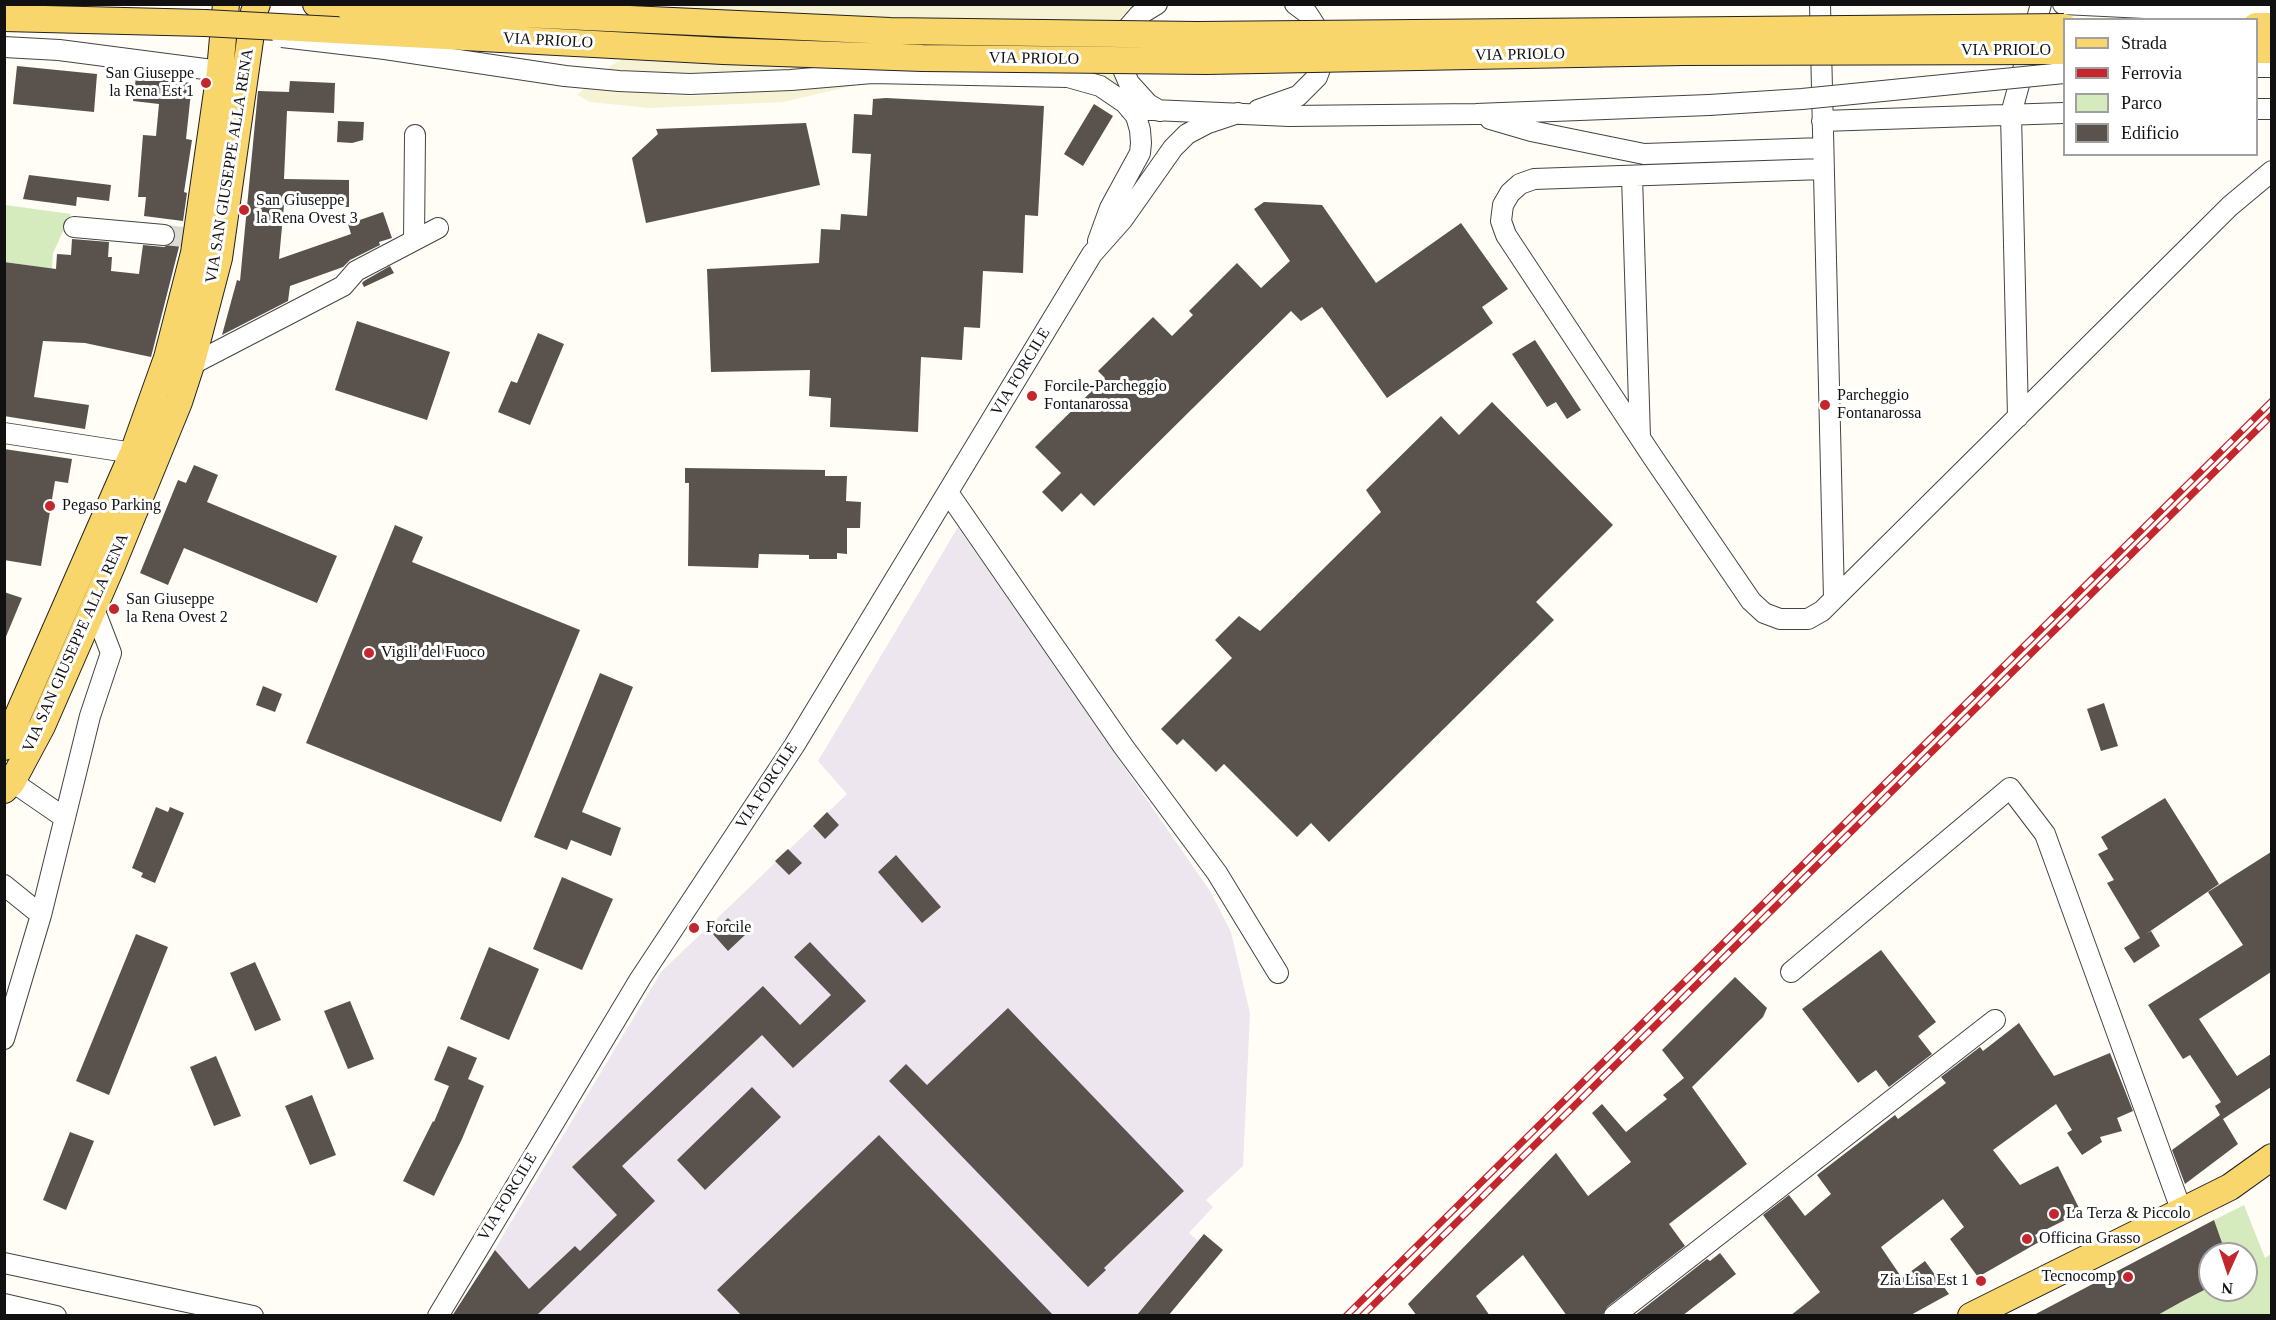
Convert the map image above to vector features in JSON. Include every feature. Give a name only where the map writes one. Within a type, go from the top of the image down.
[{"type":"main road","name":"VIA SAN GIUSEPPE ALLA RENA","points":[[4,747],[179,402],[179,362],[190,238],[220,71],[226,4]]},
{"type":"main road","name":"VIA SAN GIUSEPPE ALLA RENA","points":[[7,782],[42,726],[93,606],[99,563],[133,453],[179,362],[219,258],[257,4]]},
{"type":"main road","name":"VIA PRIOLO","points":[[315,4],[890,31],[961,32],[1197,35],[2063,27]]},
{"type":"main road","name":"VIA PRIOLO","points":[[4,18],[205,23],[723,51],[922,58],[1206,61],[1696,52],[2063,51]]},
{"type":"main road","points":[[1971,1316],[2230,1187],[2271,1157]]},
{"type":"street","points":[[1144,107],[1122,67],[1120,48],[1126,30],[1139,15],[1157,4]]},
{"type":"street","points":[[1092,254],[1123,219],[1173,148],[1187,134],[1208,123],[1298,96],[1317,77],[1321,66],[1323,46],[1318,30],[1307,13],[1295,4]]},
{"type":"street","points":[[1820,4],[1834,598]]},
{"type":"street","points":[[2018,417],[2012,114],[2041,4]]},
{"type":"street","points":[[2063,4],[2271,16]]},
{"type":"street","points":[[205,23],[301,41],[385,49],[565,76],[619,81],[690,84],[791,81],[872,73],[1068,77],[1100,86],[1144,107],[1289,116],[1476,114],[1709,105],[1802,99],[2063,74]]},
{"type":"street","points":[[1820,36],[2063,35]]},
{"type":"street","points":[[4,46],[59,50],[220,71]]},
{"type":"street","points":[[1092,254],[1110,208],[1140,153],[1140,130],[1136,116],[1144,107]]},
{"type":"street","points":[[1822,121],[2063,113]]},
{"type":"street","points":[[1476,114],[1531,131],[1644,154],[1823,148]]},
{"type":"street","points":[[414,240],[415,135]]},
{"type":"street","points":[[1823,169],[1534,179],[1520,184],[1510,193],[1503,205],[1502,221],[1506,235],[1640,437],[1751,601],[1764,613],[1780,620],[1808,619],[1822,611],[2230,206],[2271,171]]},
{"type":"street","points":[[1632,176],[1640,437]]},
{"type":"street","points":[[74,227],[164,235]]},
{"type":"street","points":[[179,362],[343,286],[356,271],[438,228]]},
{"type":"street","name":"VIA FORCILE","points":[[438,1316],[640,979],[794,746],[949,494],[1092,254]]},
{"type":"street","points":[[4,433],[133,453]]},
{"type":"street","points":[[949,494],[1123,746],[1217,873],[1278,973]]},
{"type":"street","points":[[4,1039],[42,915],[90,716],[111,653],[93,606]]},
{"type":"street","points":[[7,782],[65,818]]},
{"type":"street","points":[[1791,972],[2010,788],[2045,834],[2182,1212]]},
{"type":"street","points":[[4,885],[42,915]]},
{"type":"street","points":[[1614,1316],[1995,1020]]},
{"type":"street","points":[[4,1263],[243,1314]]},
{"type":"street","points":[[4,1304],[56,1316]]},
{"type":"shaded area","points":[[680,5],[1134,5],[1118,22],[1109,51],[1110,70],[1119,87],[1067,65],[875,63],[799,69],[669,74],[666,95],[696,96],[856,85],[783,102],[648,108],[590,102],[577,95],[610,66],[666,35]]},
{"type":"shaded area","points":[[958,527],[1210,891],[1231,932],[1250,1013],[1243,1166],[1206,1200],[1213,1207],[1189,1233],[1198,1241],[1136,1315],[461,1316],[456,1310],[661,972],[847,794],[818,761]]},
{"type":"green space","points":[[5,205],[71,214],[53,253],[52,269],[5,262]]},
{"type":"green space","points":[[2244,1205],[2265,1258],[2271,1254],[2271,1315],[2156,1316],[2198,1293],[2198,1302],[2258,1302],[2258,1242],[2222,1242],[2214,1220]]},
{"type":"building","points":[[17,66],[97,74],[94,112],[13,104]]},
{"type":"building","points":[[136,77],[192,83],[186,139],[192,140],[184,192],[187,193],[183,221],[144,216],[146,197],[138,197],[143,135],[156,136],[159,104],[133,101]]},
{"type":"building","points":[[290,81],[335,83],[334,113],[287,111],[284,179],[349,180],[349,207],[284,205],[279,259],[351,234],[348,224],[383,212],[392,238],[379,242],[380,245],[350,260],[343,267],[290,286],[288,301],[222,335],[237,280],[240,281],[258,91],[289,92]]},
{"type":"building","points":[[873,99],[1044,106],[1038,216],[1025,215],[1023,273],[983,271],[980,328],[964,327],[962,360],[921,357],[918,432],[830,427],[831,398],[809,396],[810,370],[711,372],[707,269],[819,263],[821,229],[840,230],[841,214],[867,216],[871,154],[852,153],[854,114],[872,115]]},
{"type":"building","points":[[1094,104],[1113,116],[1083,166],[1064,154]]},
{"type":"building","points":[[338,121],[364,122],[363,140],[352,143],[337,142]]},
{"type":"building","points":[[806,123],[820,185],[646,223],[632,158],[658,134],[656,129]]},
{"type":"building","points":[[29,175],[111,185],[109,201],[77,197],[76,206],[23,199]]},
{"type":"building","points":[[1264,202],[1322,205],[1376,283],[1461,223],[1508,289],[1482,307],[1493,323],[1387,398],[1322,307],[1301,321],[1291,311],[1094,506],[1081,493],[1062,512],[1042,492],[1061,473],[1035,447],[1105,378],[1098,371],[1153,317],[1172,336],[1193,315],[1189,311],[1237,263],[1261,288],[1290,261],[1254,209]]},
{"type":"building","points":[[72,239],[109,242],[108,257],[112,257],[111,271],[139,274],[143,245],[164,247],[174,242],[180,243],[151,357],[85,343],[43,341],[34,397],[89,405],[85,429],[4,416],[4,262],[56,269],[57,254],[71,255]]},
{"type":"building","points":[[390,266],[394,273],[364,287],[362,283],[364,281]]},
{"type":"building","points":[[357,321],[450,352],[427,420],[335,390]]},
{"type":"building","points":[[538,333],[564,344],[530,425],[498,412],[511,381],[517,383]]},
{"type":"building","points":[[1535,340],[1581,410],[1567,419],[1556,402],[1547,407],[1512,354]]},
{"type":"building","points":[[1492,402],[1613,525],[1536,602],[1554,620],[1329,842],[1311,823],[1297,837],[1224,764],[1216,772],[1183,739],[1177,745],[1161,729],[1232,658],[1215,640],[1239,616],[1260,631],[1381,512],[1366,490],[1441,416],[1459,435]]},
{"type":"building","points":[[4,449],[72,459],[68,483],[55,481],[41,566],[4,560]]},
{"type":"building","points":[[194,465],[218,475],[207,502],[337,556],[317,603],[184,548],[168,585],[140,573],[178,480],[186,483]]},
{"type":"building","points":[[685,468],[825,470],[825,476],[847,476],[846,501],[861,502],[860,528],[847,528],[847,554],[837,553],[837,559],[809,559],[809,555],[759,554],[758,568],[688,566],[689,483],[685,483]]},
{"type":"building","points":[[395,525],[423,537],[412,562],[580,630],[501,822],[306,743]]},
{"type":"building","points":[[4,592],[22,598],[5,639],[4,639]]},
{"type":"building","points":[[600,673],[633,687],[582,812],[621,828],[611,856],[571,840],[567,850],[534,837]]},
{"type":"building","points":[[263,686],[282,694],[275,712],[256,705]]},
{"type":"building","points":[[2104,703],[2118,746],[2101,751],[2087,709]]},
{"type":"building","points":[[2165,798],[2219,884],[2146,934],[2151,931],[2160,946],[2134,963],[2124,948],[2140,938],[2107,883],[2114,880],[2098,854],[2108,849],[2101,837]]},
{"type":"building","points":[[156,807],[168,812],[170,807],[184,813],[155,883],[141,877],[143,873],[132,868]]},
{"type":"building","points":[[827,812],[839,825],[825,839],[813,826]]},
{"type":"building","points":[[788,849],[802,863],[789,875],[775,861]]},
{"type":"building","points":[[2271,852],[2271,972],[2199,1019],[2237,1076],[2271,1054],[2271,1087],[2223,1119],[2238,1144],[2185,1184],[2172,1150],[2220,1115],[2215,1106],[2221,1102],[2190,1055],[2183,1059],[2148,1005],[2243,945],[2208,892]]},
{"type":"building","points":[[896,855],[941,907],[922,923],[878,872]]},
{"type":"building","points":[[562,877],[613,899],[582,970],[533,949]]},
{"type":"building","points":[[728,918],[745,935],[728,951],[712,933]]},
{"type":"building","points":[[136,934],[168,947],[109,1095],[76,1081]]},
{"type":"building","points":[[810,942],[866,1001],[793,1068],[762,1035],[622,1166],[655,1201],[536,1316],[452,1316],[495,1250],[529,1289],[575,1246],[580,1251],[617,1215],[572,1167],[763,986],[800,1025],[831,995],[794,957]]},
{"type":"building","points":[[489,947],[539,969],[509,1040],[460,1019]]},
{"type":"building","points":[[1881,950],[1936,1022],[1918,1036],[1932,1054],[1889,1087],[1876,1070],[1858,1083],[1802,1009]]},
{"type":"building","points":[[255,962],[281,1020],[255,1031],[230,973]]},
{"type":"building","points":[[1735,977],[1767,1008],[1763,1017],[1692,1087],[1747,1164],[1669,1224],[1685,1246],[1607,1307],[1602,1316],[1567,1316],[1523,1255],[1476,1296],[1490,1316],[1417,1316],[1408,1304],[1556,1153],[1588,1196],[1631,1162],[1592,1113],[1602,1104],[1626,1132],[1667,1099],[1663,1095],[1684,1078],[1662,1050]]},
{"type":"building","points":[[350,1001],[374,1059],[348,1069],[324,1011]]},
{"type":"building","points":[[1008,1008],[1184,1191],[1104,1268],[1106,1270],[1088,1287],[889,1081],[906,1064],[927,1085]]},
{"type":"building","points":[[2019,1023],[2054,1076],[2110,1053],[2133,1111],[2117,1118],[2122,1131],[2100,1137],[2102,1142],[2082,1155],[2067,1133],[2072,1130],[2056,1104],[1993,1150],[2020,1185],[2058,1166],[2081,1212],[2035,1235],[2039,1242],[1978,1277],[1950,1239],[1964,1227],[1943,1199],[1881,1247],[1902,1278],[1925,1261],[1949,1294],[1909,1316],[1790,1316],[1820,1292],[1763,1215],[1789,1195],[1805,1216],[1831,1194],[1817,1175],[1895,1115],[1898,1119],[1946,1083],[1941,1077],[1980,1047],[1983,1051]]},
{"type":"building","points":[[448,1046],[477,1058],[468,1079],[484,1086],[462,1139],[434,1196],[403,1181],[434,1122],[449,1086],[434,1080]]},
{"type":"building","points":[[216,1056],[241,1116],[214,1126],[190,1067]]},
{"type":"building","points":[[752,1087],[781,1117],[705,1190],[677,1160]]},
{"type":"building","points":[[312,1095],[336,1155],[310,1165],[285,1106]]},
{"type":"building","points":[[70,1132],[94,1141],[66,1210],[43,1200]]},
{"type":"building","points":[[879,1135],[1054,1316],[742,1316],[717,1290]]},
{"type":"building","points":[[2214,1220],[2222,1242],[2198,1242],[2198,1293],[2156,1316],[2032,1316]]},
{"type":"building","points":[[1204,1234],[1223,1250],[1168,1316],[1136,1316]]},
{"type":"building","points":[[1720,1253],[1736,1274],[1682,1316],[1634,1316],[1707,1259],[1710,1261]]},
{"type":"tunnel","points":[[164,235],[184,237]]},
{"type":"railway","points":[[1346,1316],[2272,401]]},
{"type":"railway","points":[[1362,1316],[2272,415]]},
{"type":"place","name":"San Giuseppe la Rena Est 1","points":[[206,83]]},
{"type":"place","name":"San Giuseppe la Rena Ovest 3","points":[[244,210]]},
{"type":"place","name":"Forcile-Parcheggio Fontanarossa","points":[[1032,396]]},
{"type":"place","name":"Parcheggio Fontanarossa","points":[[1825,405]]},
{"type":"place","name":"Pegaso Parking","points":[[50,506]]},
{"type":"place","name":"San Giuseppe la Rena Ovest 2","points":[[114,609]]},
{"type":"place","name":"Vigili del Fuoco","points":[[369,653]]},
{"type":"place","name":"Forcile","points":[[694,928]]},
{"type":"place","name":"La Terza & Piccolo","points":[[2054,1214]]},
{"type":"place","name":"Officina Grasso","points":[[2027,1239]]},
{"type":"place","name":"Tecnocomp","points":[[2128,1277]]},
{"type":"place","name":"Zia Lisa Est 1","points":[[1981,1281]]}]
